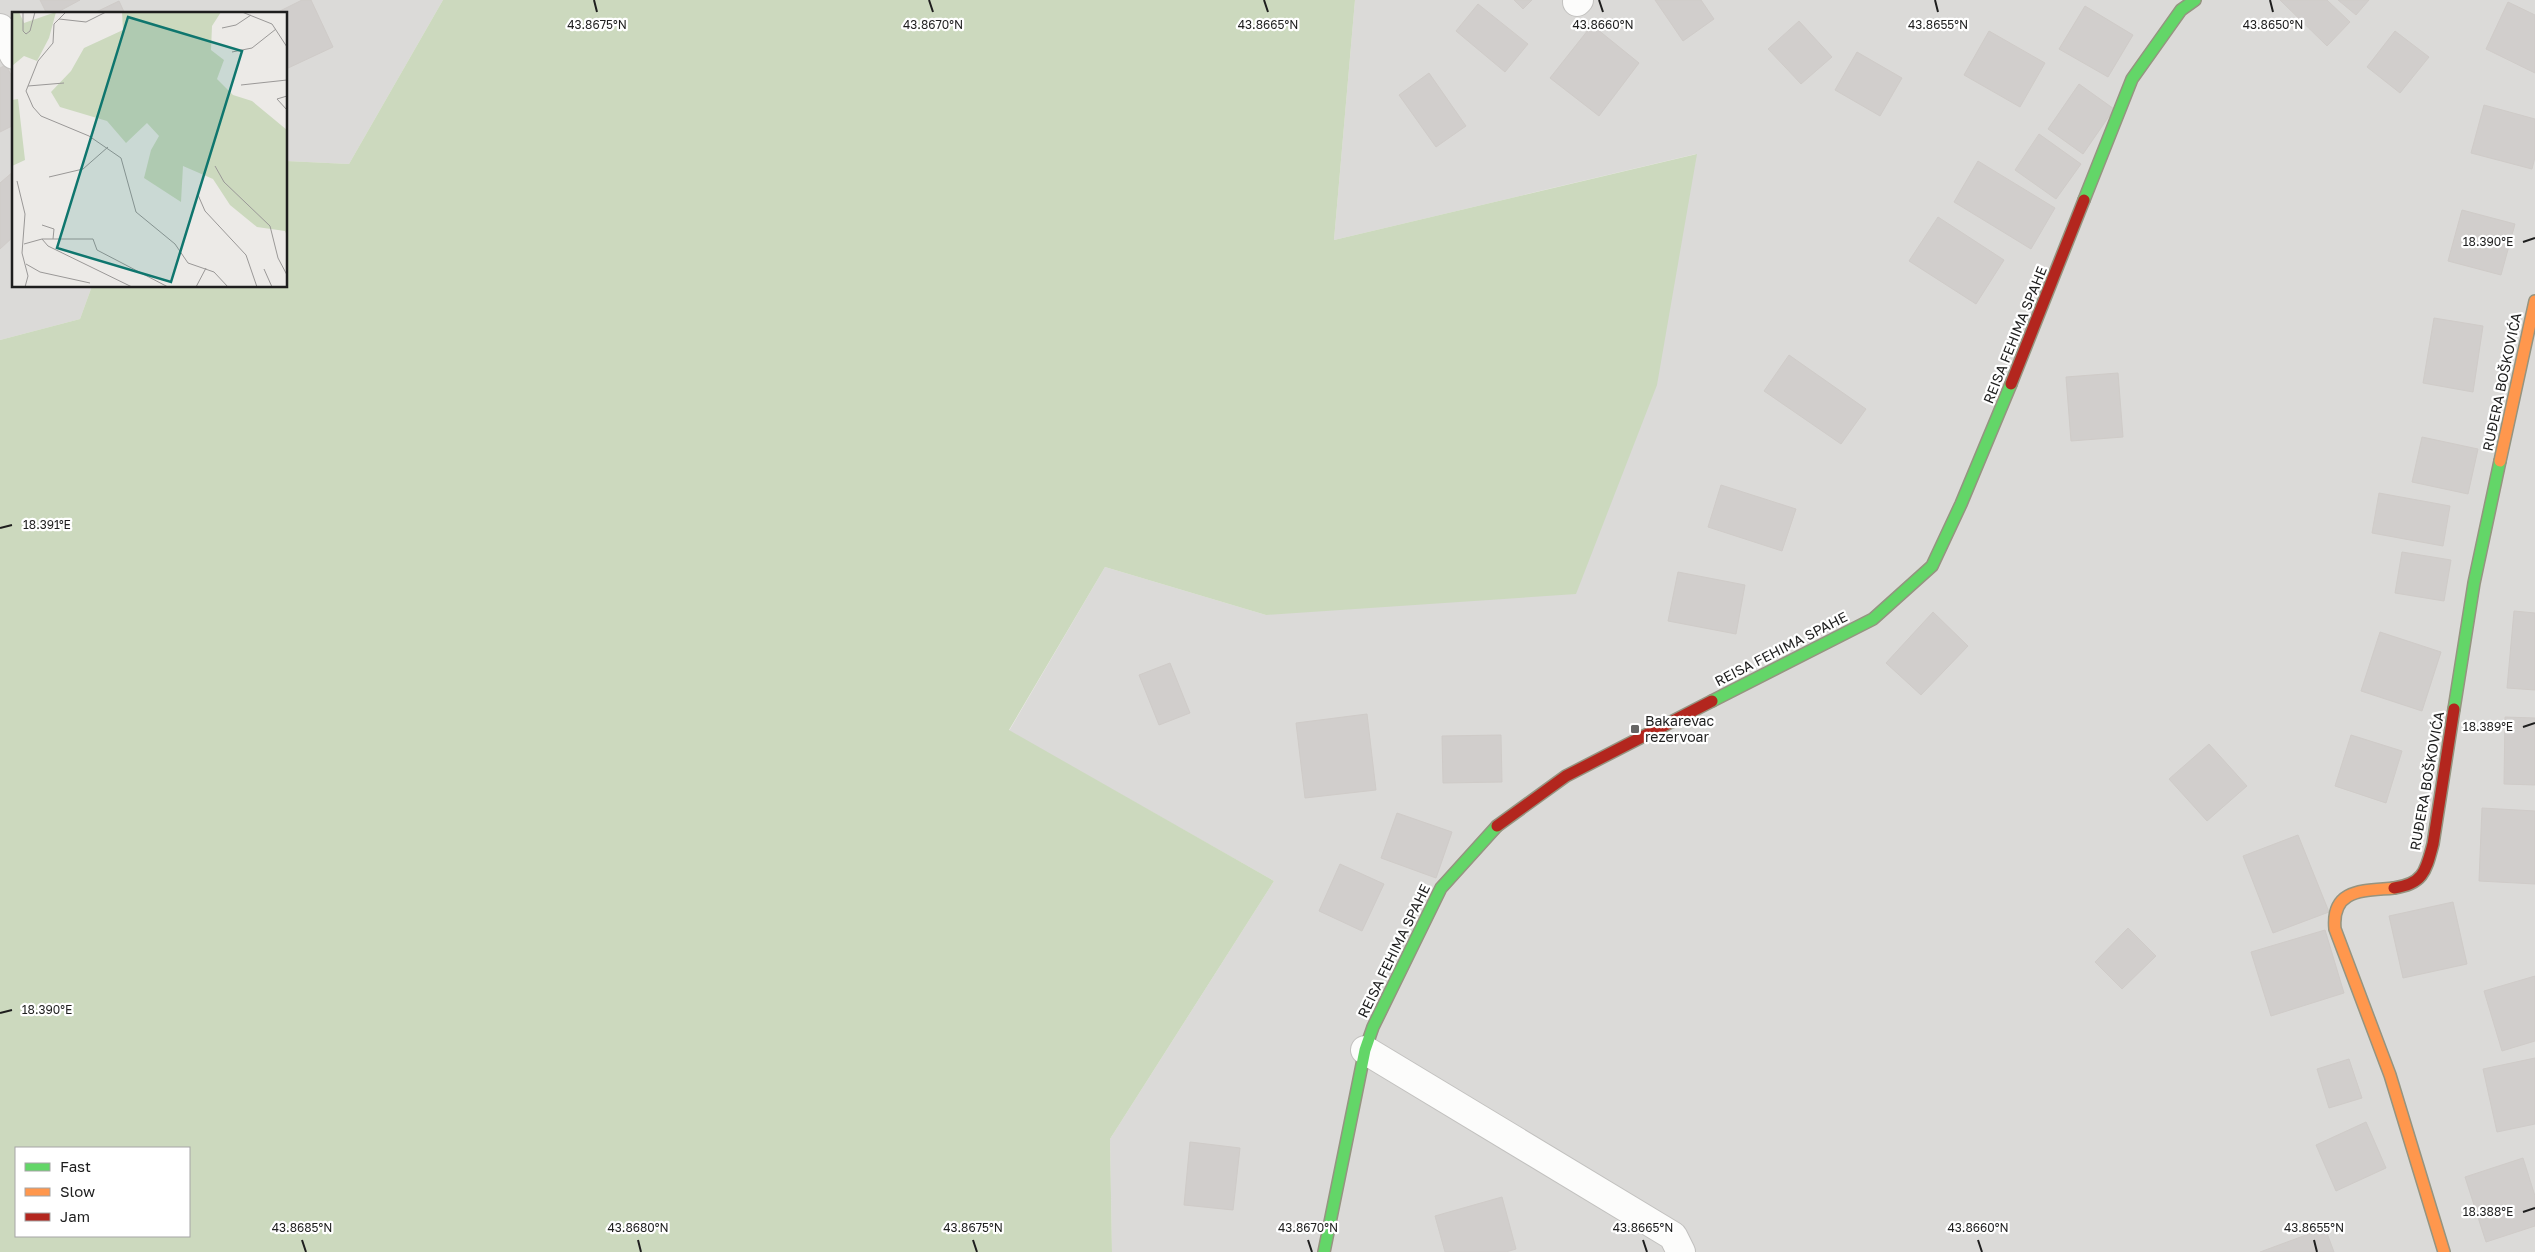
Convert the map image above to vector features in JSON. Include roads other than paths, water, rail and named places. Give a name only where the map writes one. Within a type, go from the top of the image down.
[{"type":"street","name":"REISA FEHIMA SPAHE","points":[[1324,1252],[1365,1050],[1373,1027],[1441,888],[1498,825],[1566,776],[1873,619],[1932,566],[1961,504],[2031,336],[2132,79],[2181,10],[2195,0]]},
{"type":"street","points":[[0,28],[12,51]]},
{"type":"street","name":"RUĐERA BOŠKOVIĆA","points":[[2444,1252],[2409,1131],[2369,1012],[2342,950],[2335,919],[2338,906],[2345,898],[2359,893],[2415,882],[2422,876],[2427,865],[2433,844],[2474,583],[2535,301]]},
{"type":"street","points":[[1365,1050],[1673,1236],[1681,1252]]},
{"type":"place","name":"Bakarevac rezervoar","points":[[1635,729]]}]
